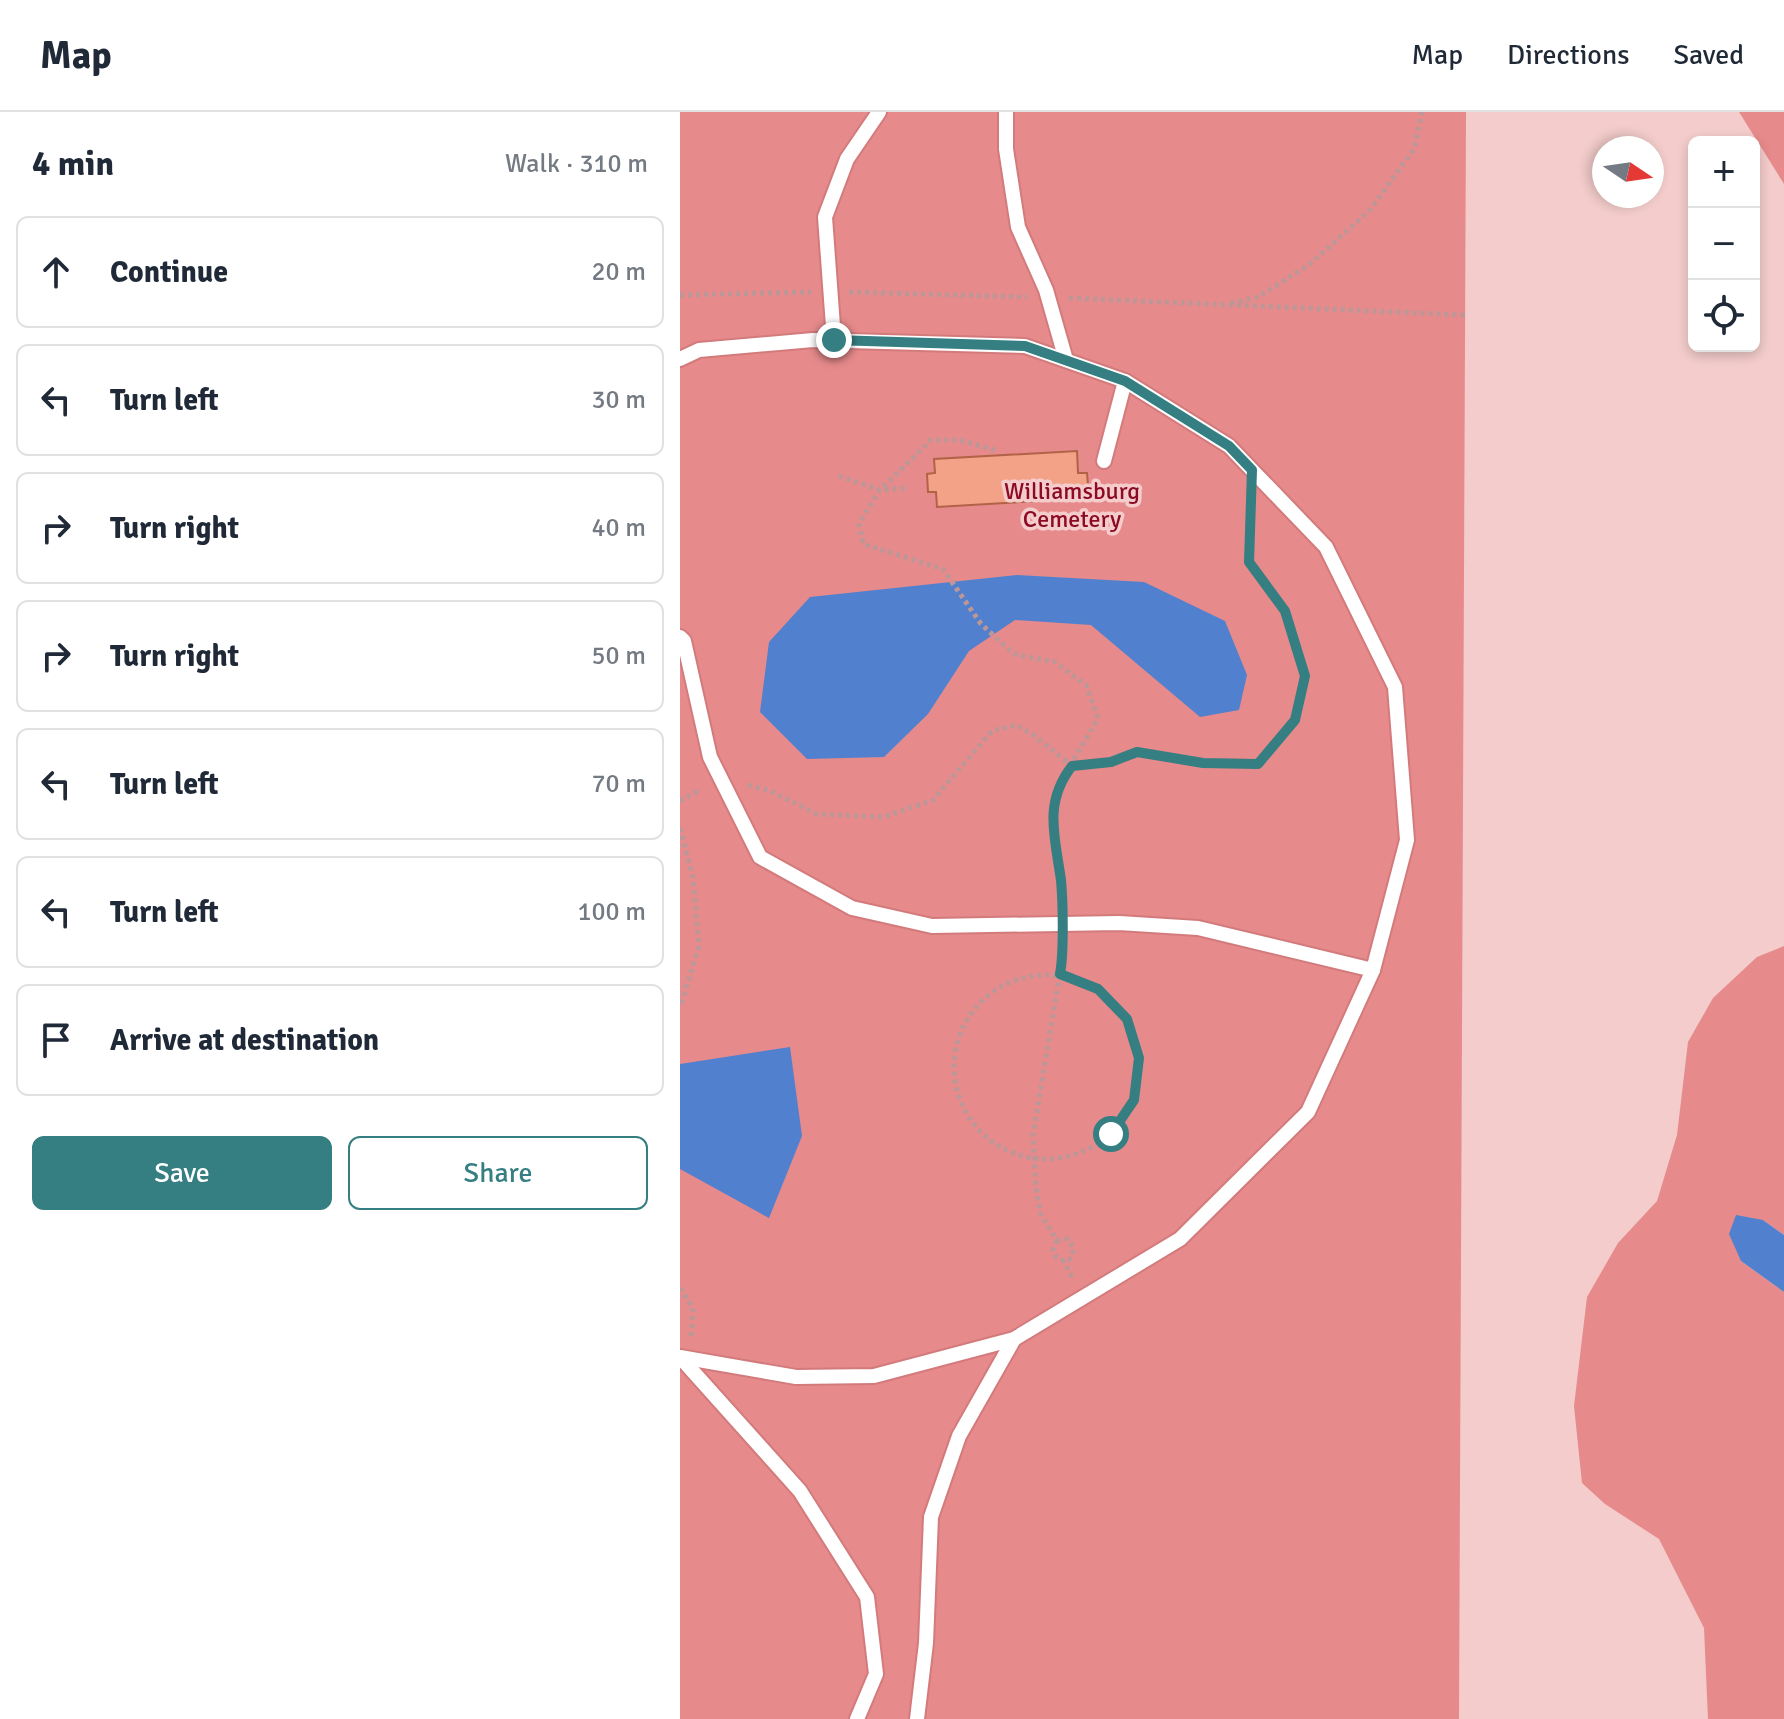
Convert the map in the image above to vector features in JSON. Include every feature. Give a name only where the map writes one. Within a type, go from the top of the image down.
[{"type":"lane","points":[[834,340],[825,217],[847,159],[879,112]]},
{"type":"lane","points":[[1006,112],[1006,149],[1018,227],[1046,290],[1066,360]]},
{"type":"lane","points":[[680,359],[699,350],[834,340],[1025,346],[1125,381],[1229,446],[1326,547],[1395,687],[1407,840],[1373,970],[1308,1112],[1180,1239],[1014,1339],[874,1376],[796,1377],[680,1357]]},
{"type":"lane","points":[[1104,461],[1125,381]]},
{"type":"lane","points":[[680,637],[684,641],[710,757],[760,857],[852,908],[932,926],[1119,923],[1198,928],[1373,970]]},
{"type":"lane","points":[[917,1719],[926,1643],[931,1517],[959,1436],[1014,1339]]},
{"type":"lane","points":[[680,1357],[800,1491],[867,1597],[876,1674],[857,1719]]},
{"type":"path","points":[[1223,305],[1258,297],[1310,264],[1370,210],[1414,149],[1422,112]]},
{"type":"path","points":[[995,450],[959,440],[931,440],[880,490],[859,523],[863,544],[943,569],[981,624],[1014,654],[1055,662],[1086,685],[1098,718],[1072,766],[1059,783],[1052,819],[1061,884],[1062,961],[1033,1135],[1041,1215],[1057,1240]]},
{"type":"path","points":[[680,801],[720,778],[770,791],[817,814],[883,817],[933,800],[992,731],[1016,725],[1072,766],[1111,762],[1137,752],[1203,763],[1258,764],[1295,720],[1305,676],[1285,611],[1249,562],[1252,470]]},
{"type":"path","points":[[839,476],[880,490],[908,488]]},
{"type":"path","points":[[680,828],[693,878],[699,946],[680,1008]]},
{"type":"path","points":[[1060,974],[1098,989],[1127,1019],[1139,1058],[1134,1100],[1111,1134],[1075,1155],[1034,1159],[995,1145],[966,1114],[953,1075],[959,1033],[982,998],[1018,977],[1060,974]]},
{"type":"path","points":[[1067,1239],[1074,1248],[1070,1259],[1056,1257],[1053,1250],[1057,1240],[1067,1239]]},
{"type":"path","points":[[1063,1260],[1083,1298]]},
{"type":"path","points":[[680,1288],[693,1308],[692,1337],[680,1357]]},
{"type":"green space","name":"Williamsburg Cemetery","points":[[680,112],[1466,112],[1459,1719],[680,1719]]},
{"type":"green space","points":[[1739,112],[1784,112],[1784,184],[1760,146],[1760,136],[1754,136]]},
{"type":"green space","points":[[1784,946],[1784,1235],[1763,1220],[1741,1261],[1784,1292],[1784,1719],[1708,1719],[1704,1628],[1659,1539],[1605,1504],[1582,1483],[1574,1406],[1587,1297],[1618,1243],[1657,1201],[1677,1135],[1688,1042],[1713,998],[1757,957]]},
{"type":"water","points":[[1017,575],[1144,582],[1225,621],[1247,675],[1239,710],[1200,717],[1091,625],[1015,620],[969,651],[928,714],[884,757],[807,759],[760,712],[769,642],[810,597]]},
{"type":"water","points":[[790,1047],[802,1136],[769,1218],[680,1169],[680,1064]]},
{"type":"water","points":[[1736,1215],[1763,1220],[1784,1235],[1784,1292],[1741,1261],[1729,1234]]},
{"type":"building","points":[[1077,451],[1078,473],[1087,473],[1089,498],[937,507],[936,492],[928,492],[927,474],[935,473],[934,459]]},
{"type":"route","points":[[834,340],[1025,346],[1125,381],[1229,446],[1252,470],[1249,562],[1285,611],[1305,676],[1295,720],[1258,764],[1203,763],[1137,752],[1111,762],[1072,766],[1059,783],[1052,819],[1061,884],[1060,974],[1098,989],[1127,1019],[1139,1058],[1134,1100],[1111,1134]]}]
